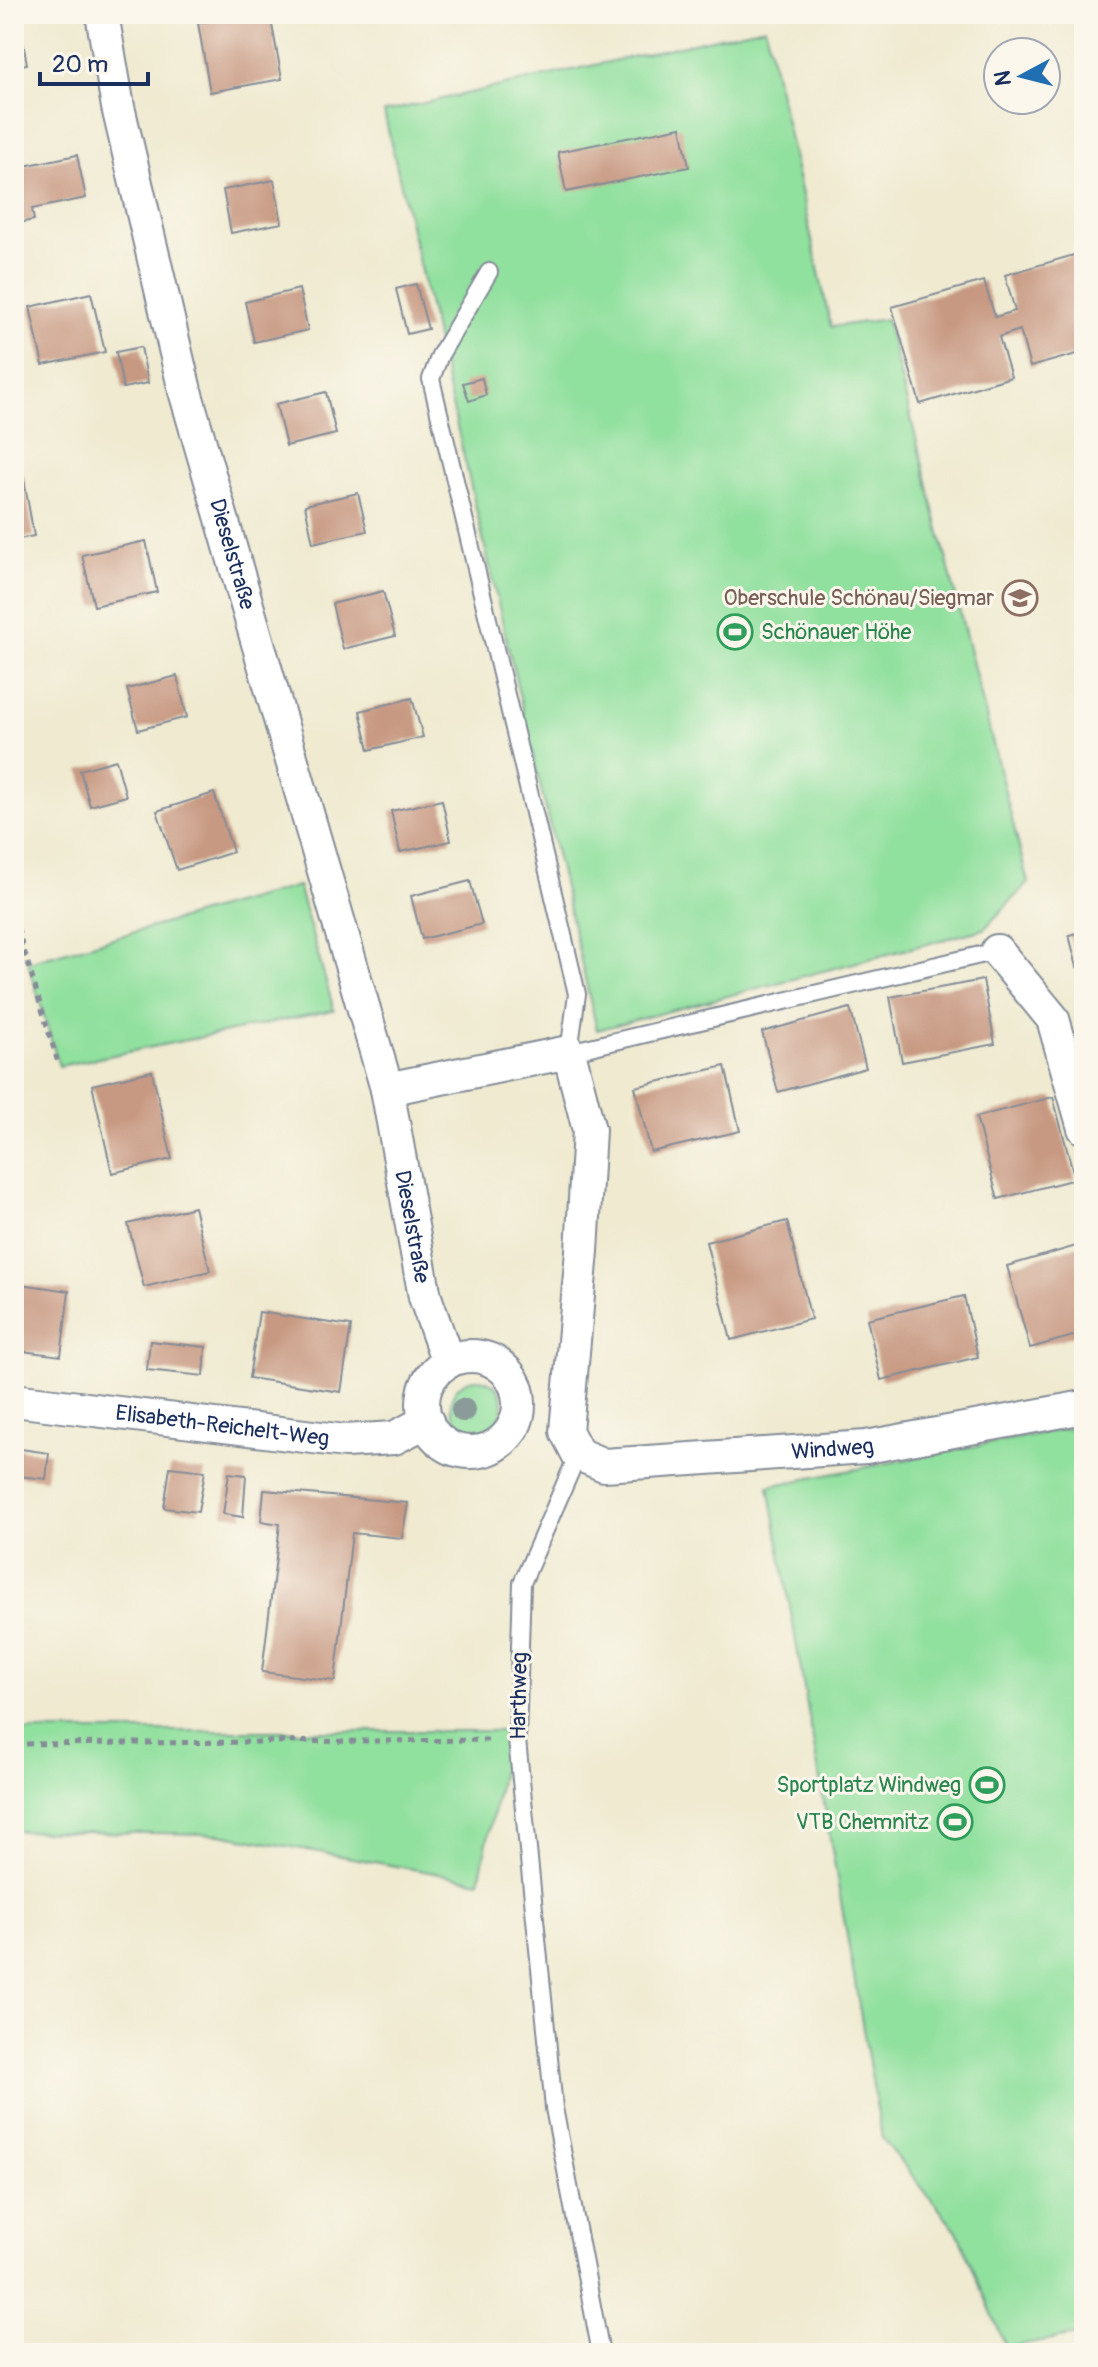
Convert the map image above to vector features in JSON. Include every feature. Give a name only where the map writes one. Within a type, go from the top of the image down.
[{"type":"street","name":"Dieselstraße","points":[[102,14],[118,107],[185,391],[387,1089],[425,1297],[448,1362]]},
{"type":"street","points":[[997,951],[1053,1019],[1084,1128]]},
{"type":"street","points":[[387,1089],[569,1052],[589,1130],[566,1431],[578,1454]]},
{"type":"street","points":[[463,1357],[493,1361],[514,1382],[519,1397],[513,1427],[492,1448],[476,1452],[461,1451],[446,1445],[434,1434],[427,1421],[424,1394],[429,1381],[448,1362],[463,1357]]},
{"type":"street","name":"Elisabeth-Reichelt-Weg","points":[[14,1400],[345,1441],[394,1438],[427,1421]]},
{"type":"street","name":"Windweg","points":[[578,1454],[604,1465],[866,1447],[1084,1407]]},
{"type":"lane","points":[[489,272],[440,355],[431,379],[577,994],[569,1052],[997,951]]},
{"type":"lane","name":"Harthweg","points":[[578,1454],[522,1583],[517,1740],[554,2108],[601,2353]]},
{"type":"path","points":[[14,917],[59,1066]]},
{"type":"path","points":[[14,1744],[517,1740]]},
{"type":"green space","name":"Schönauer Höhe","points":[[765,27],[831,327],[886,319],[1028,883],[984,929],[597,1030],[384,112]]},
{"type":"green space","points":[[298,886],[334,1010],[59,1066],[28,962]]},
{"type":"green space","points":[[477,1379],[495,1387],[503,1405],[495,1423],[477,1431],[459,1423],[451,1405],[459,1387]]},
{"type":"green space","name":"VTB Chemnitz","points":[[1084,1425],[1084,2334],[1006,2347],[957,2231],[882,2138],[769,1486]]},
{"type":"green space","points":[[14,1731],[510,1731],[479,1881],[220,1834],[14,1831]]},
{"type":"building","points":[[14,14],[18,14],[27,64],[14,66]]},
{"type":"building","points":[[250,14],[270,14],[282,79],[210,92],[198,23]]},
{"type":"building","points":[[1072,14],[1084,14],[1084,55],[1083,55]]},
{"type":"building","points":[[681,127],[689,167],[566,192],[558,152]]},
{"type":"building","points":[[22,155],[24,166],[77,155],[86,198],[32,209],[34,220],[14,224],[14,157]]},
{"type":"building","points":[[274,180],[282,223],[231,233],[223,190]]},
{"type":"building","points":[[1084,252],[1084,352],[1030,367],[1020,330],[999,337],[1011,377],[920,404],[892,307],[984,281],[995,317],[1015,311],[1005,275]]},
{"type":"building","points":[[416,284],[428,329],[407,334],[396,289]]},
{"type":"building","points":[[299,289],[308,330],[254,342],[245,302]]},
{"type":"building","points":[[91,293],[105,352],[43,365],[30,307]]},
{"type":"building","points":[[141,347],[148,383],[123,388],[116,352]]},
{"type":"building","points":[[482,378],[486,395],[469,401],[463,383]]},
{"type":"building","points":[[326,392],[336,434],[286,446],[276,404]]},
{"type":"building","points":[[23,474],[34,536],[14,540],[14,476]]},
{"type":"building","points":[[358,493],[367,531],[313,543],[305,505]]},
{"type":"building","points":[[146,541],[157,592],[94,606],[82,555]]},
{"type":"building","points":[[383,591],[395,636],[343,649],[332,604]]},
{"type":"building","points":[[177,676],[187,717],[138,730],[127,689]]},
{"type":"building","points":[[412,698],[423,737],[369,750],[360,711]]},
{"type":"building","points":[[116,760],[126,796],[90,806],[80,770]]},
{"type":"building","points":[[214,793],[233,852],[177,870],[157,811]]},
{"type":"building","points":[[442,800],[451,841],[400,852],[391,811]]},
{"type":"building","points":[[470,881],[482,924],[422,939],[411,896]]},
{"type":"building","points":[[1084,931],[1084,965],[1077,967],[1069,935]]},
{"type":"building","points":[[983,980],[995,1044],[902,1062],[890,997]]},
{"type":"building","points":[[850,1008],[866,1068],[778,1092],[762,1032]]},
{"type":"building","points":[[725,1066],[740,1131],[651,1152],[635,1087]]},
{"type":"building","points":[[152,1071],[172,1159],[112,1173],[92,1085]]},
{"type":"building","points":[[1053,1097],[1075,1179],[998,1199],[976,1117]]},
{"type":"building","points":[[194,1207],[210,1271],[144,1287],[128,1224]]},
{"type":"building","points":[[787,1221],[811,1319],[731,1340],[706,1242]]},
{"type":"building","points":[[1083,1244],[1084,1333],[1030,1348],[1007,1266]]},
{"type":"building","points":[[14,1283],[69,1291],[61,1356],[14,1350]]},
{"type":"building","points":[[964,1296],[978,1357],[881,1380],[867,1319]]},
{"type":"building","points":[[259,1312],[351,1326],[341,1392],[249,1378]]},
{"type":"building","points":[[150,1341],[206,1347],[204,1376],[147,1370]]},
{"type":"building","points":[[14,1448],[49,1453],[46,1479],[18,1476],[14,1490]]},
{"type":"building","points":[[170,1467],[205,1471],[198,1512],[164,1508]]},
{"type":"building","points":[[229,1473],[246,1475],[243,1517],[223,1514]]},
{"type":"building","points":[[264,1490],[408,1503],[402,1538],[352,1533],[335,1681],[262,1672],[280,1524],[261,1521]]},
{"type":"place","name":"Oberschule Schönau/Siegmar","points":[[1020,598]]},
{"type":"place","name":"Schönauer Höhe","points":[[735,632]]},
{"type":"place","name":"Sportplatz Windweg","points":[[987,1785]]},
{"type":"place","name":"VTB Chemnitz","points":[[955,1822]]}]
